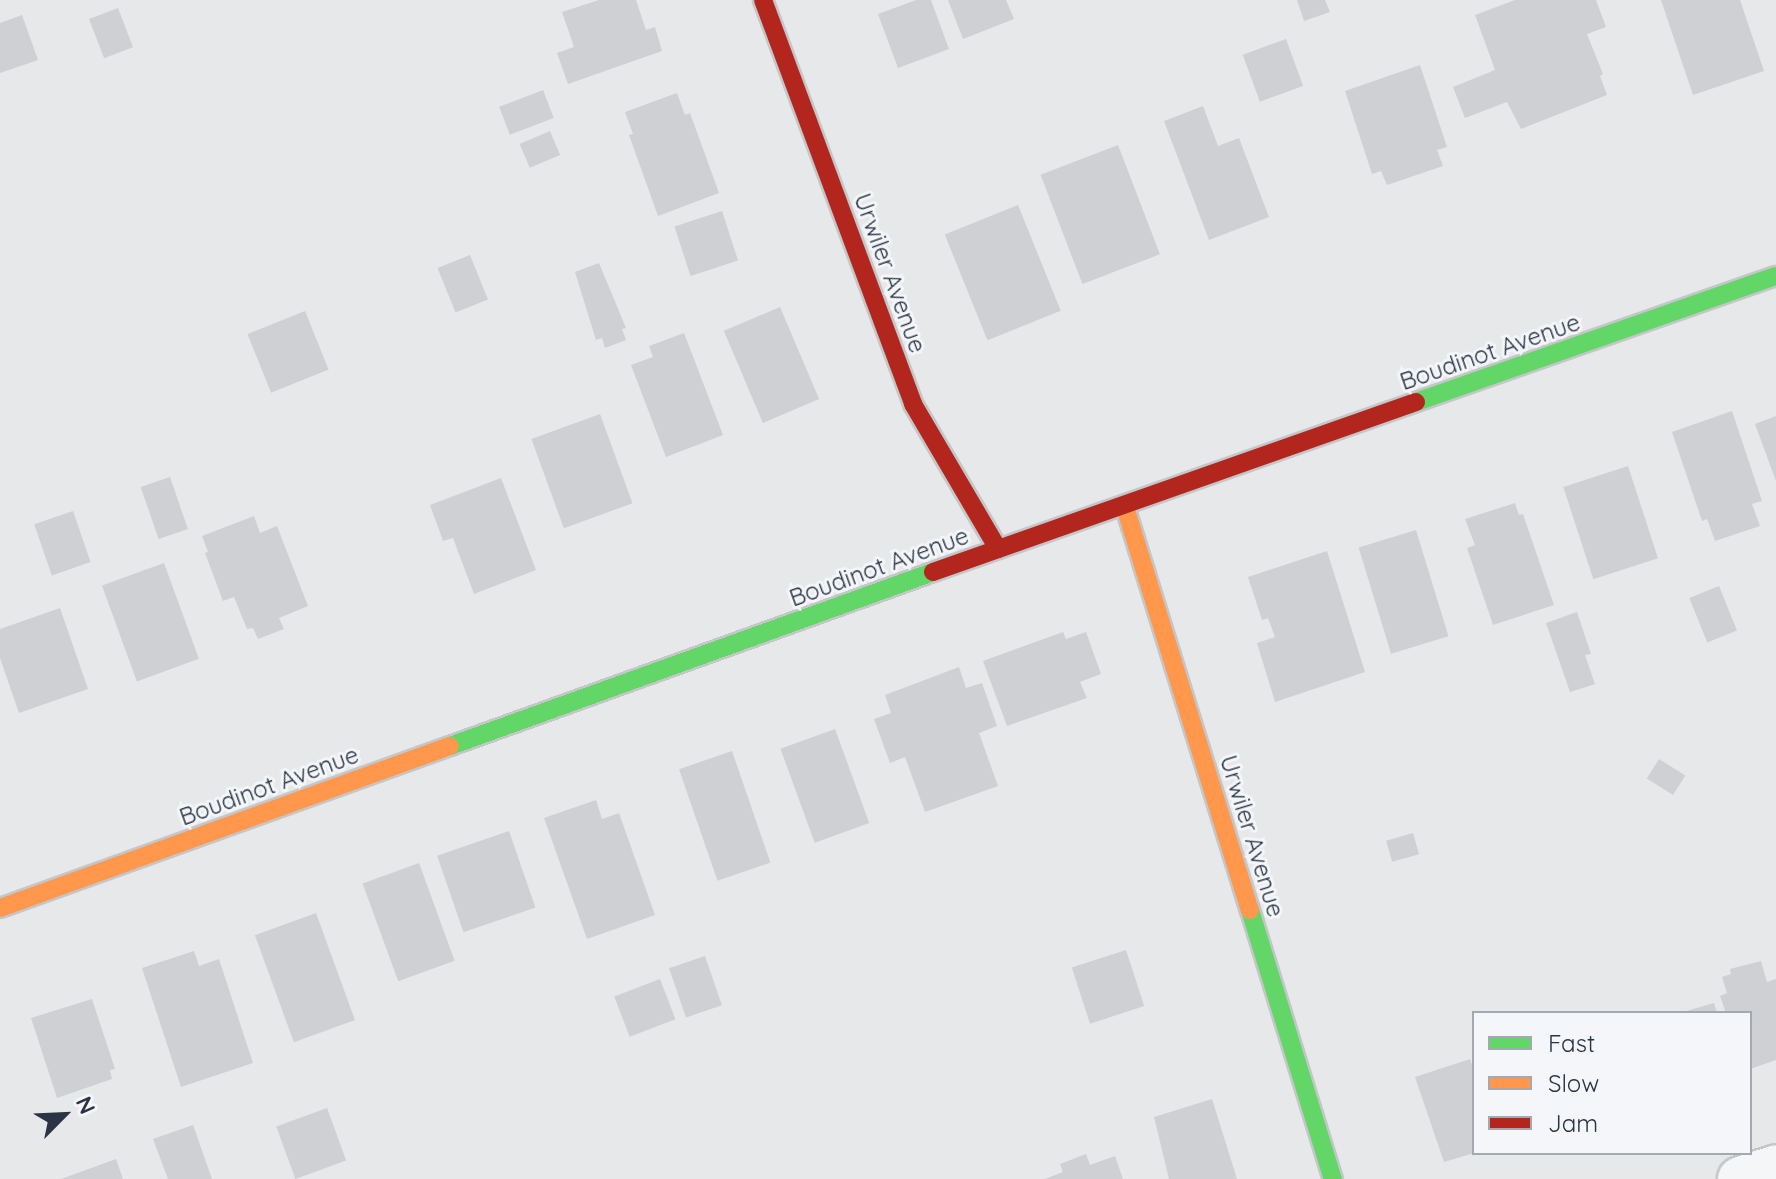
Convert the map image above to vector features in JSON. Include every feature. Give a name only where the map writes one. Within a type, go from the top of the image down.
[{"type":"street","name":"Urwiler Avenue","points":[[763,0],[913,404],[998,549]]},
{"type":"street","name":"Boudinot Avenue","points":[[0,908],[998,549],[1125,507],[1776,276]]},
{"type":"street","name":"Urwiler Avenue","points":[[1125,507],[1333,1179]]},
{"type":"street","points":[[1740,1179],[1776,1167]]},
{"type":"building","points":[[599,0],[636,0],[646,30],[655,27],[662,51],[568,84],[557,53],[574,47],[562,12]]},
{"type":"building","points":[[916,0],[931,0],[949,49],[898,68],[878,14]]},
{"type":"building","points":[[948,0],[1006,0],[1014,19],[963,39]]},
{"type":"building","points":[[1297,0],[1325,0],[1330,12],[1304,21]]},
{"type":"building","points":[[1515,0],[1596,0],[1606,27],[1587,34],[1603,74],[1600,76],[1607,95],[1521,129],[1507,102],[1465,118],[1453,87],[1495,70],[1475,15]]},
{"type":"building","points":[[1661,0],[1740,0],[1764,71],[1693,95]]},
{"type":"building","points":[[118,8],[133,47],[104,58],[89,19]]},
{"type":"building","points":[[22,15],[38,60],[0,73],[0,23]]},
{"type":"building","points":[[1286,39],[1303,86],[1260,102],[1243,55]]},
{"type":"building","points":[[1420,65],[1447,147],[1437,150],[1443,166],[1387,185],[1381,171],[1372,174],[1345,91]]},
{"type":"building","points":[[543,90],[554,118],[510,135],[499,107]]},
{"type":"building","points":[[677,93],[685,115],[690,113],[719,193],[658,216],[629,135],[633,134],[625,112]]},
{"type":"building","points":[[1203,106],[1218,146],[1239,138],[1269,217],[1209,240],[1164,121]]},
{"type":"building","points":[[550,131],[560,155],[530,168],[520,144]]},
{"type":"building","points":[[1118,145],[1160,254],[1082,284],[1041,175]]},
{"type":"building","points":[[1018,205],[1061,311],[987,340],[945,235]]},
{"type":"building","points":[[722,211],[738,260],[691,276],[674,226]]},
{"type":"building","points":[[470,255],[488,300],[456,313],[438,268]]},
{"type":"building","points":[[599,263],[626,328],[622,329],[626,340],[605,348],[602,338],[596,340],[575,272]]},
{"type":"building","points":[[780,307],[819,399],[763,423],[724,331]]},
{"type":"building","points":[[305,311],[329,369],[271,393],[248,334]]},
{"type":"building","points":[[684,333],[723,435],[666,457],[631,365],[653,357],[649,346]]},
{"type":"building","points":[[1732,411],[1762,501],[1752,504],[1760,526],[1715,541],[1707,519],[1702,521],[1672,432]]},
{"type":"building","points":[[600,414],[632,503],[564,528],[531,439]]},
{"type":"building","points":[[1776,416],[1776,481],[1755,424]]},
{"type":"building","points":[[1628,466],[1658,558],[1593,579],[1563,487]]},
{"type":"building","points":[[170,477],[188,529],[159,539],[141,487]]},
{"type":"building","points":[[501,478],[536,570],[474,594],[453,538],[443,541],[430,505]]},
{"type":"building","points":[[1515,503],[1519,515],[1523,514],[1554,605],[1493,625],[1467,548],[1475,545],[1465,519]]},
{"type":"building","points":[[73,511],[91,562],[52,575],[34,524]]},
{"type":"building","points":[[254,516],[260,533],[277,526],[308,606],[279,618],[284,629],[258,639],[253,628],[247,629],[234,597],[223,601],[202,536]]},
{"type":"building","points":[[1416,530],[1448,636],[1391,654],[1359,548]]},
{"type":"building","points":[[1327,551],[1365,672],[1275,702],[1257,643],[1275,637],[1268,618],[1262,620],[1248,577]]},
{"type":"building","points":[[164,563],[199,659],[137,681],[102,586]]},
{"type":"building","points":[[1719,586],[1737,631],[1707,642],[1689,598]]},
{"type":"building","points":[[60,608],[88,689],[19,713],[0,658],[0,629]]},
{"type":"building","points":[[1577,612],[1591,654],[1585,655],[1595,684],[1570,692],[1546,623]]},
{"type":"building","points":[[1063,632],[1066,639],[1086,632],[1101,674],[1080,682],[1087,698],[1007,726],[983,661]]},
{"type":"building","points":[[959,667],[966,688],[982,683],[997,726],[979,733],[998,786],[925,812],[905,757],[890,763],[874,719],[891,713],[885,695]]},
{"type":"building","points":[[835,729],[869,823],[815,843],[780,749]]},
{"type":"building","points":[[732,751],[770,863],[717,881],[679,769]]},
{"type":"building","points":[[1659,759],[1685,775],[1673,795],[1647,779]]},
{"type":"building","points":[[596,800],[602,819],[619,813],[655,915],[587,939],[544,818]]},
{"type":"building","points":[[509,831],[535,908],[464,932],[437,856]]},
{"type":"building","points":[[1413,833],[1419,854],[1392,862],[1386,841]]},
{"type":"building","points":[[419,863],[455,961],[398,981],[363,884]]},
{"type":"building","points":[[316,913],[355,1020],[294,1042],[255,935]]},
{"type":"building","points":[[1126,950],[1144,1006],[1090,1024],[1072,968]]},
{"type":"building","points":[[194,951],[199,966],[219,959],[253,1063],[181,1087],[142,968]]},
{"type":"building","points":[[705,956],[722,1005],[686,1018],[669,968]]},
{"type":"building","points":[[1761,961],[1767,982],[1776,979],[1776,1060],[1752,1068],[1752,1011],[1725,1011],[1720,996],[1727,993],[1722,977],[1731,974],[1730,969]]},
{"type":"building","points":[[660,979],[675,1019],[630,1037],[614,997]]},
{"type":"building","points":[[92,999],[115,1069],[110,1070],[112,1079],[57,1098],[31,1018]]},
{"type":"building","points":[[1714,1003],[1716,1011],[1686,1011]]},
{"type":"building","points":[[1470,1059],[1472,1154],[1444,1162],[1415,1077]]},
{"type":"building","points":[[1212,1099],[1237,1179],[1169,1179],[1154,1117]]},
{"type":"building","points":[[327,1108],[346,1161],[295,1179],[276,1126]]},
{"type":"building","points":[[193,1125],[212,1179],[168,1179],[153,1139]]},
{"type":"building","points":[[1086,1154],[1090,1165],[1115,1156],[1123,1179],[1045,1179],[1063,1172],[1060,1164]]},
{"type":"building","points":[[116,1159],[123,1179],[61,1179]]},
{"type":"traffic: fast","points":[[1416,402],[1776,276]]},
{"type":"traffic: fast","points":[[450,746],[933,572]]},
{"type":"traffic: fast","points":[[1250,910],[1333,1179]]},
{"type":"traffic: slow","points":[[1125,507],[1250,910]]},
{"type":"traffic: slow","points":[[0,908],[450,746]]},
{"type":"traffic: jam","points":[[763,0],[913,404],[998,549]]},
{"type":"traffic: jam","points":[[933,572],[1416,402]]}]
